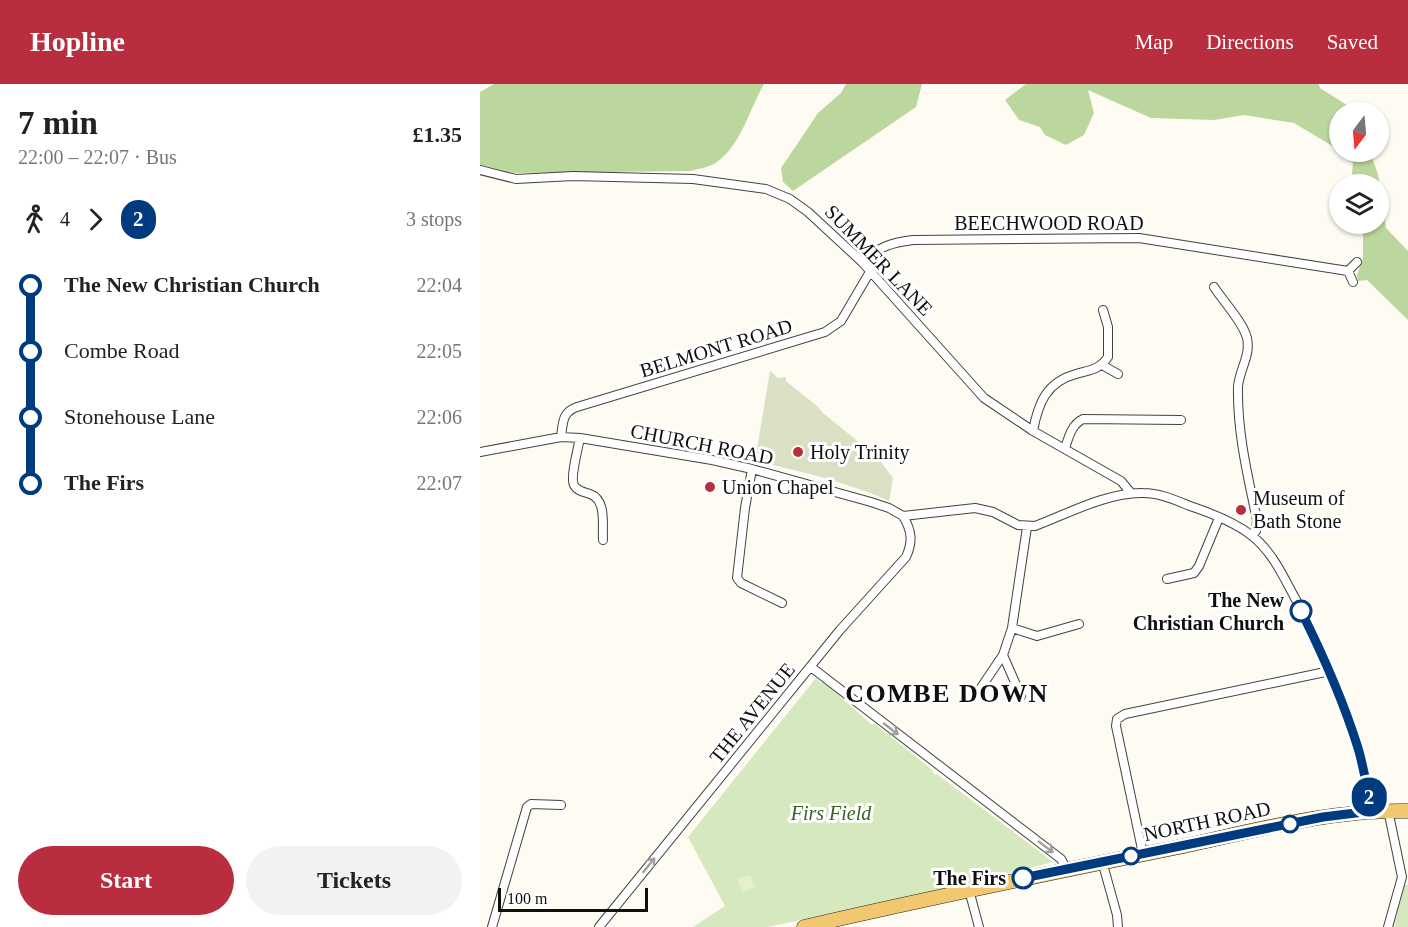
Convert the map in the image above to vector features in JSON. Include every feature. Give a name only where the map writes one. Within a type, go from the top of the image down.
[{"type":"main road","name":"NORTH ROAD","points":[[804,927],[1066,868],[1323,817],[1372,811],[1408,811]]},
{"type":"street","name":"SUMMER LANE","points":[[480,170],[516,179],[573,176],[693,179],[766,189],[790,198],[870,270],[984,398],[1032,431],[1121,482],[1131,493]]},
{"type":"street","name":"BEECHWOOD ROAD","points":[[862,262],[885,245],[913,240],[1139,238],[1348,271]]},
{"type":"street","points":[[1353,282],[1348,271],[1357,262]]},
{"type":"street","name":"BELMONT ROAD","points":[[561,437],[568,410],[781,346],[833,328],[841,321],[870,270]]},
{"type":"street","points":[[1214,287],[1247,336],[1246,360],[1239,375],[1238,411],[1242,449],[1257,520],[1256,531],[1252,536]]},
{"type":"street","points":[[1032,431],[1037,408],[1046,392],[1070,375],[1102,365],[1108,357],[1108,327],[1103,310]]},
{"type":"street","points":[[1102,365],[1118,374]]},
{"type":"street","points":[[1065,448],[1075,423],[1083,419],[1181,420]]},
{"type":"street","name":"CHURCH ROAD","points":[[480,452],[561,437],[580,438],[752,469],[871,502],[903,516]]},
{"type":"street","points":[[580,438],[572,479],[574,486],[580,491],[594,495],[601,505],[603,540]]},
{"type":"street","points":[[752,469],[737,578],[741,583],[782,603]]},
{"type":"street","points":[[903,516],[975,508],[993,512],[1018,525],[1027,527],[1108,499],[1131,493],[1154,493],[1239,527],[1267,550],[1279,568],[1330,671],[1358,748],[1372,811]]},
{"type":"street","name":"THE AVENUE","points":[[599,927],[840,630],[906,557],[912,543],[908,525],[903,516]]},
{"type":"street","points":[[1167,579],[1194,573],[1219,518]]},
{"type":"street","points":[[978,692],[1003,655],[1012,628],[1027,527]]},
{"type":"street","points":[[1012,628],[1037,636],[1079,624]]},
{"type":"street","points":[[1003,655],[1021,696]]},
{"type":"street","points":[[811,667],[1061,859],[1066,868]]},
{"type":"street","points":[[1143,854],[1116,726],[1117,719],[1125,714],[1330,671]]},
{"type":"street","points":[[492,927],[527,807],[531,804],[561,805]]},
{"type":"street","points":[[1388,810],[1402,877],[1388,927]]},
{"type":"street","points":[[1102,861],[1117,915],[1118,927]]},
{"type":"street","points":[[969,890],[979,927]]},
{"type":"green space","points":[[494,84],[764,84],[739,136],[725,155],[707,167],[690,171],[515,173],[485,166],[480,173],[480,92]]},
{"type":"green space","points":[[846,84],[922,84],[916,107],[793,191],[783,182],[781,168],[818,113],[841,93]]},
{"type":"green space","points":[[1026,84],[1319,84],[1320,88],[1342,102],[1329,102],[1329,144],[1294,123],[1244,115],[1214,120],[1151,118],[1088,90],[1094,113],[1084,135],[1066,145],[1045,135],[1040,127],[1019,120],[1005,100]]},
{"type":"green space","points":[[1374,162],[1378,174],[1352,174],[1353,163]]},
{"type":"green space","points":[[1389,231],[1408,251],[1408,320],[1367,280],[1358,281],[1357,275],[1363,258],[1363,234],[1389,234]]},
{"type":"green space","points":[[770,371],[778,378],[786,377],[786,381],[877,457],[893,478],[889,501],[840,483],[755,461]]},
{"type":"green space","name":"Firs Field","points":[[816,678],[821,683],[823,681],[871,724],[875,724],[930,768],[935,775],[937,774],[1053,862],[971,883],[768,927],[693,927],[725,906],[688,837]]},
{"type":"green space","points":[[750,875],[755,888],[742,892],[738,879]]},
{"type":"green space","points":[[1404,885],[1408,885],[1408,927],[1394,927]]},
{"type":"bus line","name":"2","points":[[1023,878],[1323,817],[1372,811],[1358,748],[1344,708],[1330,671],[1301,611]]},
{"type":"place","name":"Holy Trinity","points":[[798,452]]},
{"type":"place","name":"Union Chapel","points":[[710,487]]},
{"type":"place","name":"Museum of Bath Stone","points":[[1241,510]]},
{"type":"place","name":"The New Christian Church","points":[[1301,611]]},
{"type":"place","name":"The Firs","points":[[1023,878]]},
{"type":"district","name":"COMBE DOWN","points":[[947,693]]}]
